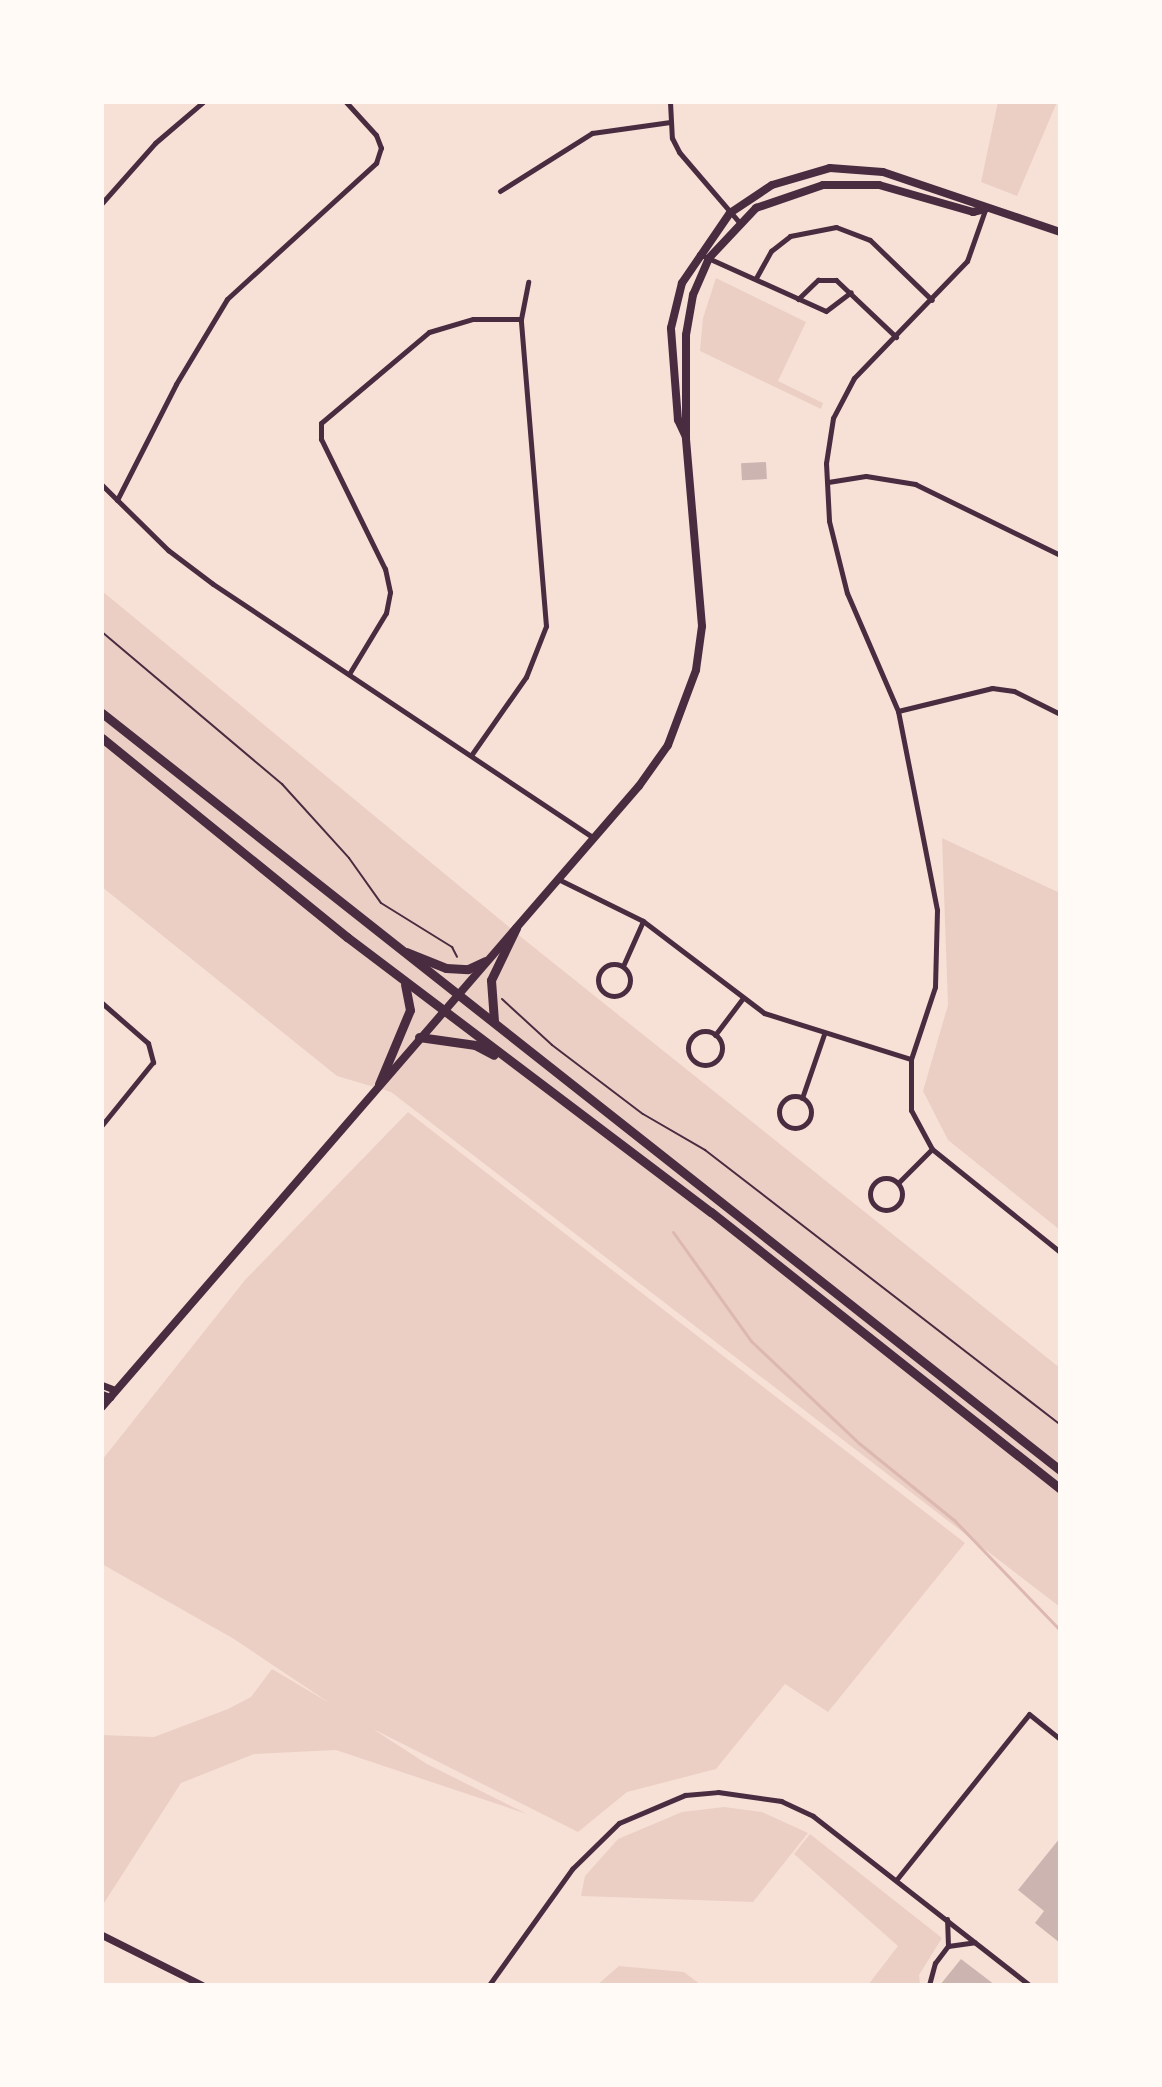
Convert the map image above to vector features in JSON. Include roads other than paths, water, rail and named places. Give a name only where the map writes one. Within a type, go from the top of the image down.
[{"type":"main road","points":[[686,438],[678,420],[671,328],[682,283],[698,253],[730,213],[772,185],[830,168],[888,173],[985,209],[1060,232]]},
{"type":"main road","points":[[102,1407],[109,1394],[594,838],[668,745],[696,670],[702,626],[686,438],[687,321],[709,258],[739,222],[783,195],[841,182],[879,185],[973,212],[985,209]]},
{"type":"main road","points":[[102,713],[1060,1470]]},
{"type":"main road","points":[[102,738],[402,979],[711,1212],[1060,1489]]},
{"type":"main road","points":[[496,1025],[490,1014],[491,980],[516,928]]},
{"type":"main road","points":[[396,948],[446,968],[468,969],[485,961]]},
{"type":"main road","points":[[379,1084],[410,1010],[402,979]]},
{"type":"main road","points":[[419,1037],[475,1045],[512,1064]]},
{"type":"street","points":[[102,203],[155,143],[203,102]]},
{"type":"street","points":[[117,500],[176,384],[227,299],[376,163],[381,148],[376,135],[346,102]]},
{"type":"street","points":[[670,102],[670,122],[679,152],[739,222]]},
{"type":"street","points":[[500,191],[592,133],[670,122]]},
{"type":"street","points":[[985,209],[967,261],[854,378],[833,418],[828,482],[835,556],[898,711],[939,932],[935,987],[911,1059],[911,1110],[932,1149],[1060,1252]]},
{"type":"street","points":[[756,278],[771,251],[790,236],[836,227],[870,240],[932,300]]},
{"type":"street","points":[[698,253],[826,311],[851,292]]},
{"type":"street","points":[[798,299],[823,279],[840,282],[896,337]]},
{"type":"street","points":[[472,754],[526,677],[546,626],[521,319],[528,282]]},
{"type":"street","points":[[349,674],[386,613],[390,592],[385,569],[321,439],[321,423],[331,409],[439,327],[473,319],[521,319]]},
{"type":"street","points":[[828,482],[866,476],[915,484],[1060,555]]},
{"type":"street","points":[[102,485],[168,550],[213,584],[594,838]]},
{"type":"street","points":[[898,711],[992,688],[1014,691],[1060,714]]},
{"type":"street","points":[[558,879],[643,921],[764,1013],[911,1059]]},
{"type":"street","points":[[623,966],[643,921]]},
{"type":"street","points":[[613,963],[623,966],[630,980],[626,990],[606,994],[598,986],[600,971],[613,963]]},
{"type":"street","points":[[715,1035],[743,998]]},
{"type":"street","points":[[102,1003],[148,1043],[153,1062],[102,1125]]},
{"type":"street","points":[[704,1031],[715,1035],[721,1043],[718,1059],[704,1065],[694,1061],[690,1040],[704,1031]]},
{"type":"street","points":[[802,1098],[824,1034]]},
{"type":"street","points":[[802,1098],[811,1110],[810,1119],[803,1127],[788,1127],[780,1119],[782,1103],[802,1098]]},
{"type":"street","points":[[898,1183],[889,1178],[874,1182],[870,1197],[874,1206],[885,1211],[899,1204],[898,1183],[932,1149]]},
{"type":"street","points":[[102,1385],[109,1394]]},
{"type":"street","points":[[897,1879],[1029,1714],[1060,1739]]},
{"type":"street","points":[[489,1985],[507,1954],[593,1846],[619,1823],[685,1795],[729,1792],[781,1801],[826,1825],[1029,1985]]},
{"type":"street","points":[[929,1985],[935,1963],[948,1946],[947,1919]]},
{"type":"street","points":[[102,1935],[202,1985]]},
{"type":"street","points":[[948,1946],[976,1942]]},
{"type":"waterway","points":[[673,1232],[751,1341],[860,1444],[955,1521],[1060,1630]]}]
